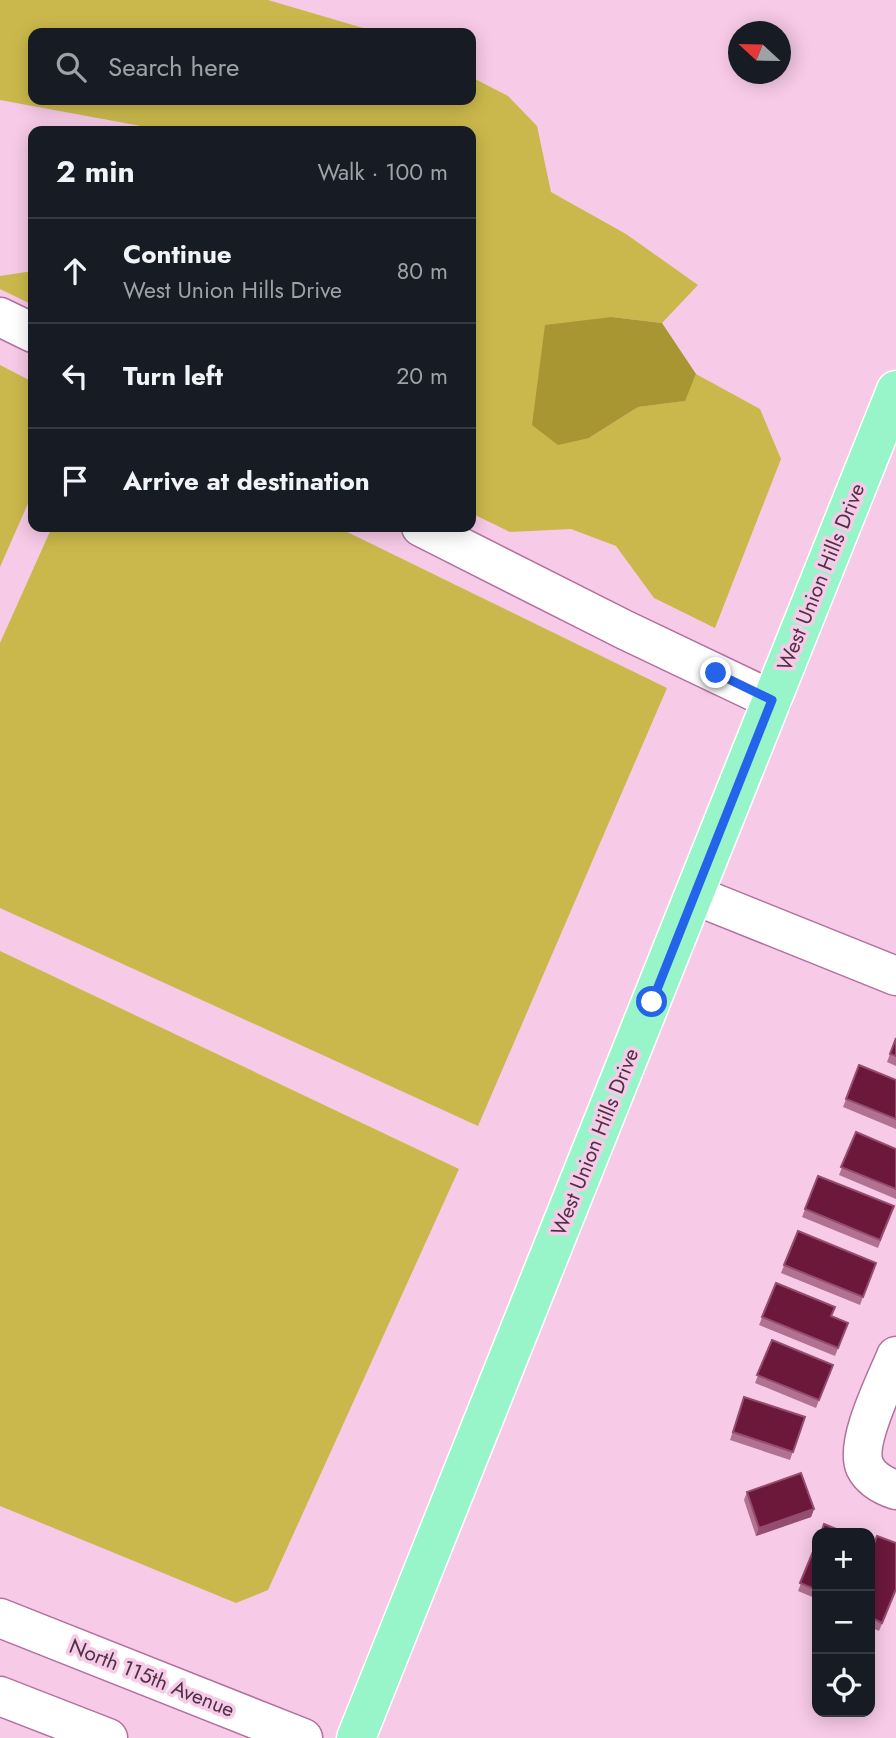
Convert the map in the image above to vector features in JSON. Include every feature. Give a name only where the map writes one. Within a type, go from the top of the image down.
[{"type":"main road","name":"West Union Hills Drive","points":[[356,1738],[896,390]]},
{"type":"street","points":[[0,317],[28,331]]},
{"type":"street","points":[[431,532],[625,630],[772,700]]},
{"type":"street","points":[[694,895],[896,976]]},
{"type":"street","points":[[896,1356],[867,1429],[862,1453],[864,1465],[870,1474],[896,1490]]},
{"type":"street","name":"North 115th Avenue","points":[[0,1618],[303,1738]]},
{"type":"street","points":[[0,1696],[97,1736]]},
{"type":"shaded area","points":[[0,0],[268,0],[363,28],[28,28],[28,105],[476,105],[476,80],[508,96],[537,126],[551,192],[626,234],[698,285],[662,323],[612,317],[589,438],[638,407],[684,401],[696,374],[760,409],[781,459],[715,628],[654,598],[616,546],[571,529],[510,532],[476,515],[476,126],[141,126],[0,100]]},
{"type":"shaded area","points":[[28,272],[28,303],[0,289],[0,276]]},
{"type":"shaded area","points":[[612,317],[662,323],[696,374],[685,401],[638,407],[589,438],[558,445],[532,425],[545,325]]},
{"type":"shaded area","points":[[0,365],[28,379],[28,503],[0,567]]},
{"type":"shaded area","points":[[50,532],[347,532],[667,688],[478,1126],[0,908],[0,643]]},
{"type":"shaded area","points":[[0,951],[459,1169],[268,1590],[236,1603],[0,1506]]},
{"type":"building","points":[[896,1038],[896,1056],[890,1054]]},
{"type":"building","points":[[859,1065],[896,1080],[896,1119],[846,1099]]},
{"type":"building","points":[[856,1132],[896,1149],[896,1189],[841,1167]]},
{"type":"building","points":[[818,1176],[894,1206],[880,1240],[805,1209]]},
{"type":"building","points":[[798,1231],[876,1263],[863,1297],[784,1265]]},
{"type":"building","points":[[776,1283],[835,1307],[831,1316],[848,1323],[838,1348],[762,1317]]},
{"type":"building","points":[[772,1340],[833,1365],[819,1400],[757,1375]]},
{"type":"building","points":[[744,1397],[805,1417],[793,1452],[733,1432]]},
{"type":"building","points":[[801,1473],[814,1509],[759,1528],[747,1492]]},
{"type":"building","points":[[877,1536],[896,1543],[896,1589],[882,1623],[875,1620]]},
{"type":"building","points":[[812,1554],[812,1588],[800,1583]]},
{"type":"route","points":[[652,1002],[772,700],[716,673]]}]
